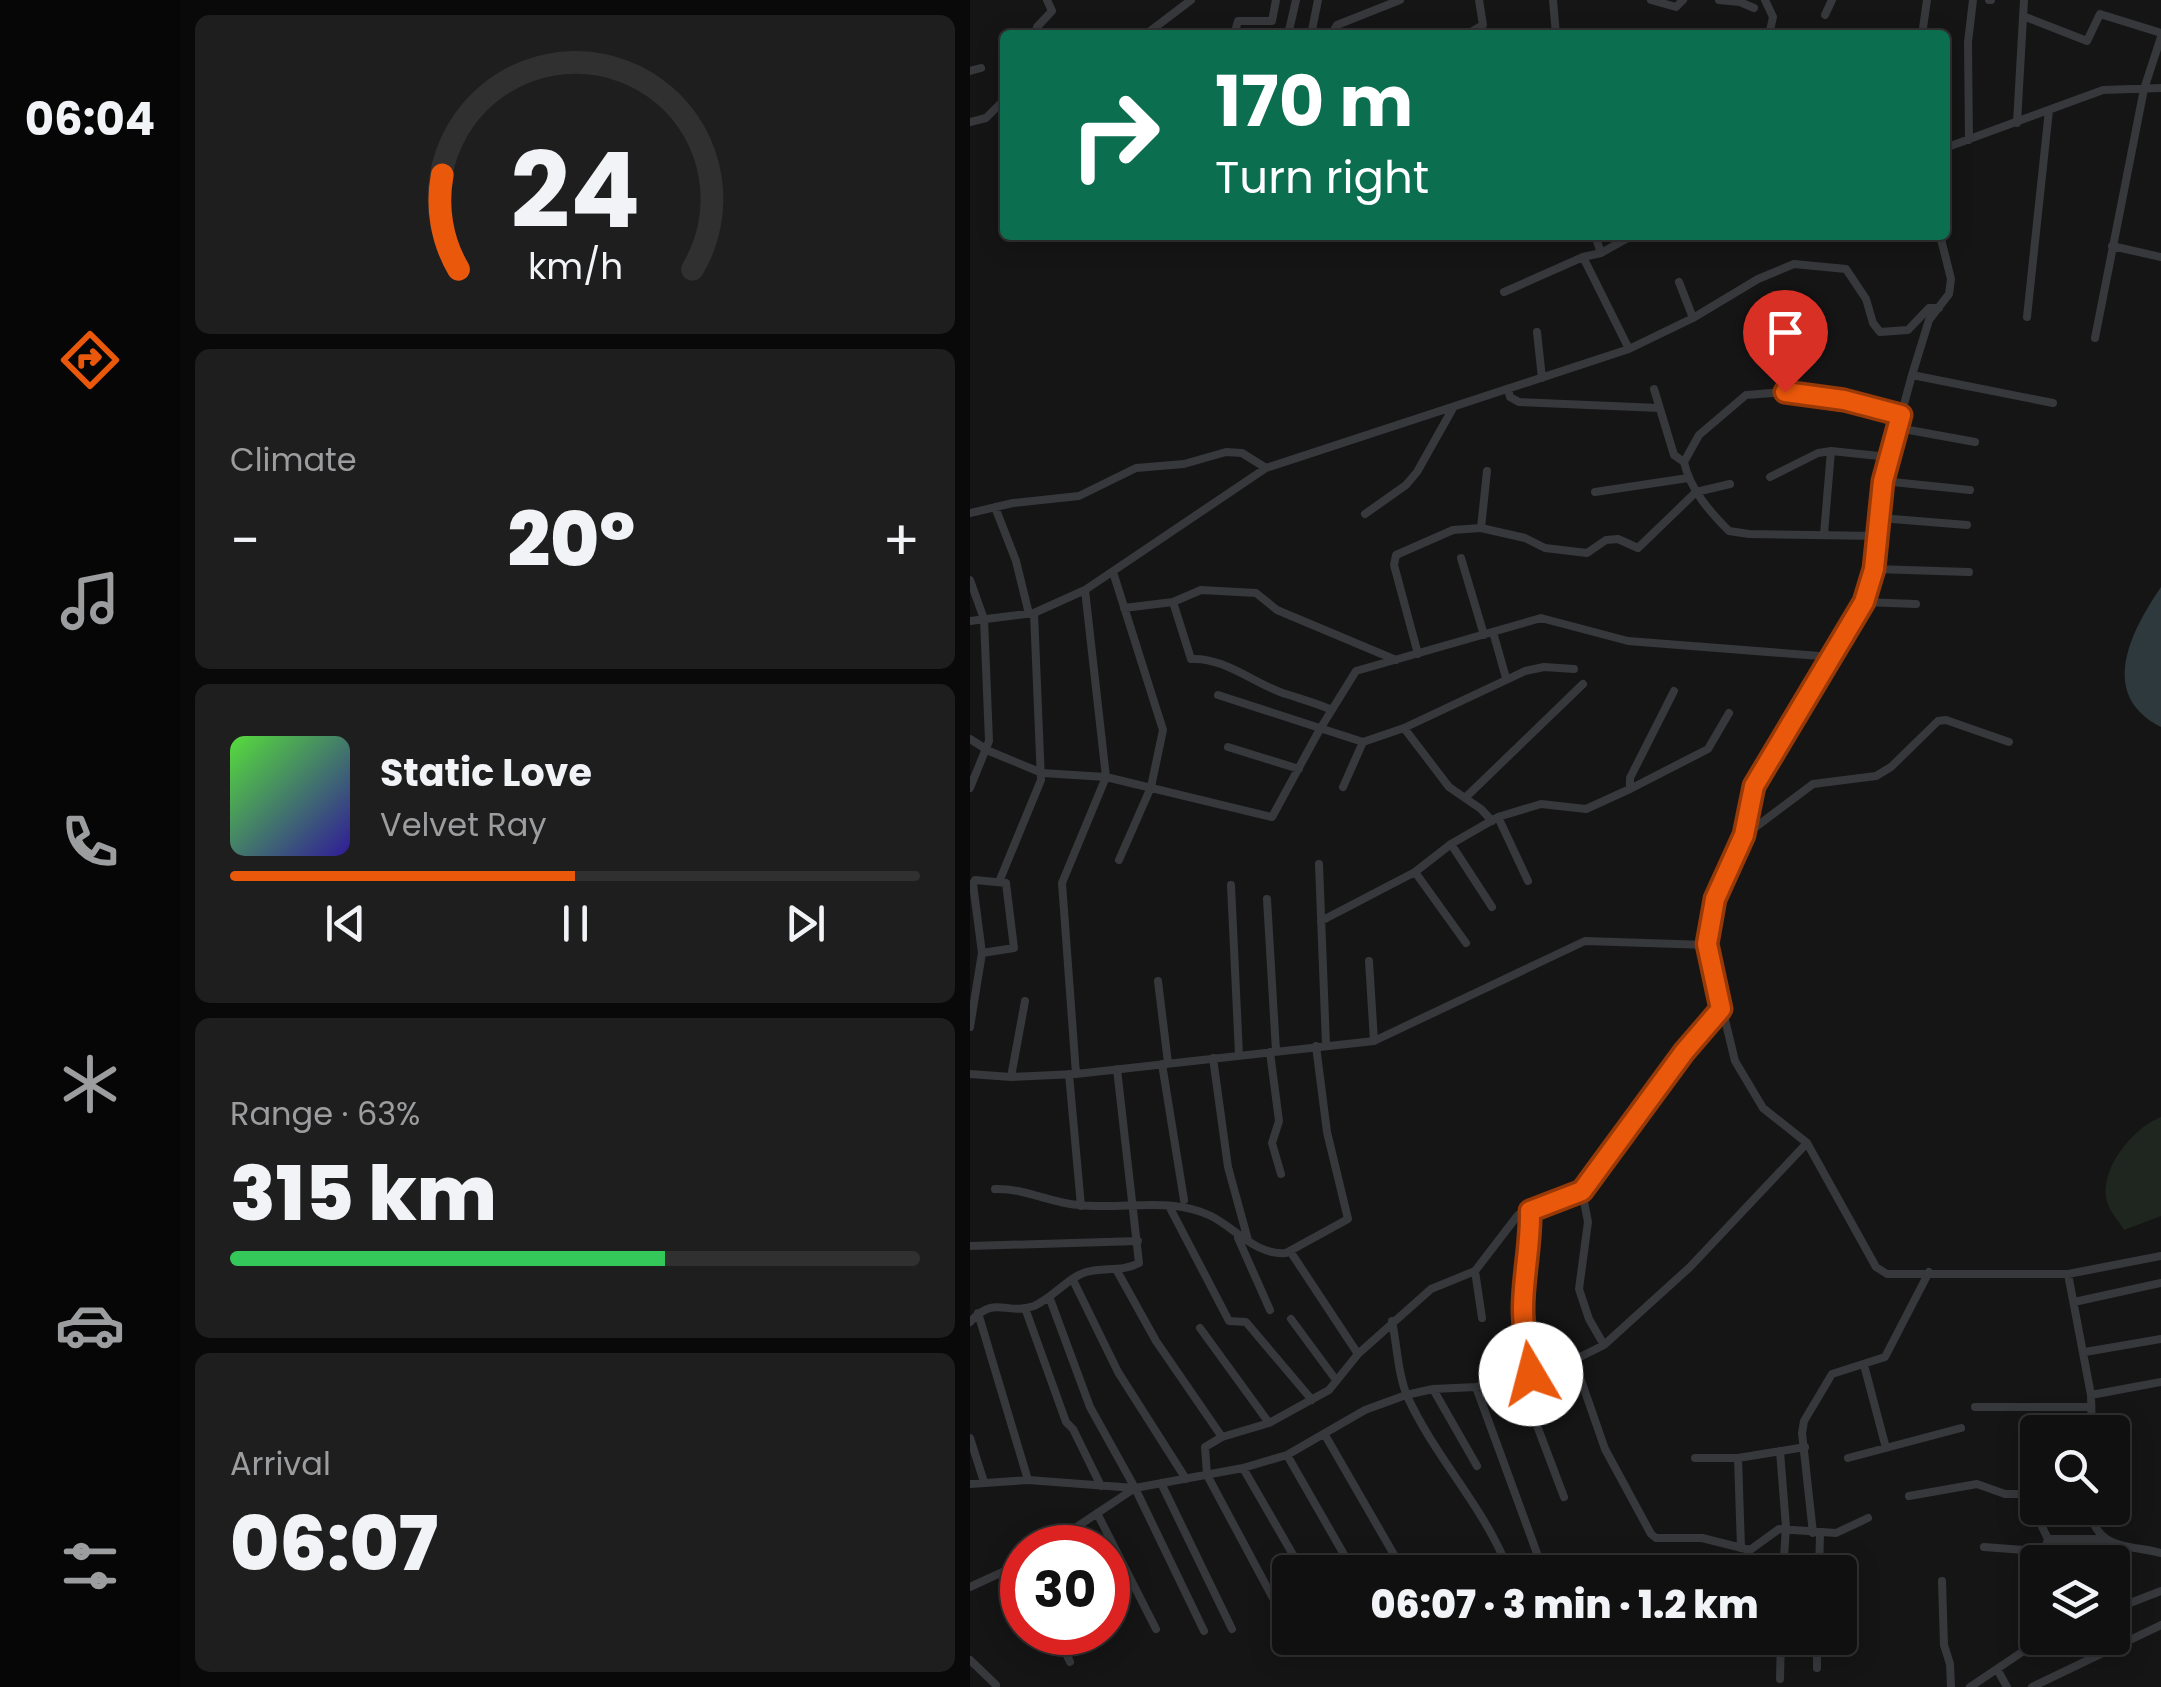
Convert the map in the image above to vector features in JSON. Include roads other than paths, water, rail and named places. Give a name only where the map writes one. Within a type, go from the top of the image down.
[{"type":"street","points":[[1036,30],[1052,11],[1047,0]]},
{"type":"street","points":[[1152,30],[1191,0]]},
{"type":"street","points":[[1235,30],[1238,21],[1272,20],[1276,0]]},
{"type":"street","points":[[1289,30],[1296,0]]},
{"type":"street","points":[[1312,30],[1318,0]]},
{"type":"street","points":[[1368,12],[1370,0]]},
{"type":"street","points":[[1334,30],[1400,0]]},
{"type":"street","points":[[1474,30],[1482,25],[1479,0]]},
{"type":"street","points":[[1553,0],[1556,30]]},
{"type":"street","points":[[1651,0],[1676,7],[1683,0]]},
{"type":"street","points":[[1718,0],[1754,8]]},
{"type":"street","points":[[1765,0],[1774,17],[1770,30]]},
{"type":"street","points":[[1825,15],[1832,0]]},
{"type":"street","points":[[1923,30],[1927,0]]},
{"type":"street","points":[[1969,140],[1967,71],[1974,0]]},
{"type":"street","points":[[2017,124],[2024,0]]},
{"type":"street","points":[[2022,16],[2087,41],[2100,14],[2161,35],[2144,88],[2095,338]]},
{"type":"street","points":[[970,71],[981,68]]},
{"type":"street","points":[[1950,146],[2102,90],[2161,88]]},
{"type":"street","points":[[970,122],[986,118],[1000,104]]},
{"type":"street","points":[[2027,317],[2049,110]]},
{"type":"street","points":[[1596,240],[1601,253]]},
{"type":"street","points":[[1504,292],[1624,240]]},
{"type":"street","points":[[1941,240],[1951,279],[1949,294],[1929,320],[1889,457],[1874,569],[1864,602],[1754,786],[1744,835],[1715,899],[1707,944],[1721,1009],[1735,1061],[1763,1108],[1807,1143],[1876,1267],[1887,1274],[2068,1274],[2161,1256]]},
{"type":"street","points":[[2112,246],[2161,257]]},
{"type":"street","points":[[1582,257],[1629,350]]},
{"type":"street","points":[[970,620],[1031,614],[1084,590],[1266,468],[1629,350],[1758,279],[1794,264],[1846,269],[1866,299],[1880,332],[1908,330],[1929,308],[1939,308]]},
{"type":"street","points":[[1679,282],[1692,318]]},
{"type":"street","points":[[1537,332],[1542,378]]},
{"type":"street","points":[[1912,375],[2053,403]]},
{"type":"street","points":[[1508,389],[1513,400],[1519,402],[1658,408]]},
{"type":"street","points":[[1654,389],[1674,455],[1684,462],[1696,492],[1729,531],[1879,536]]},
{"type":"street","points":[[1684,462],[1699,435],[1746,395],[1785,392],[1844,400],[1901,415]]},
{"type":"street","points":[[1365,514],[1406,485],[1417,472],[1454,406]]},
{"type":"street","points":[[1898,428],[1975,442]]},
{"type":"street","points":[[1824,534],[1831,451]]},
{"type":"street","points":[[970,513],[1079,496],[1136,468],[1184,464],[1226,452],[1242,453],[1266,468]]},
{"type":"street","points":[[1770,477],[1818,453],[1889,457]]},
{"type":"street","points":[[1480,528],[1486,471]]},
{"type":"street","points":[[1595,492],[1688,478]]},
{"type":"street","points":[[1883,481],[1970,490]]},
{"type":"street","points":[[1418,654],[1393,560],[1396,555],[1453,530],[1480,528],[1525,538],[1544,548],[1587,552],[1606,540],[1618,539],[1638,548],[1696,492],[1730,484]]},
{"type":"street","points":[[995,507],[1031,614],[1042,773],[999,882]]},
{"type":"street","points":[[1880,518],[1967,525]]},
{"type":"street","points":[[1460,558],[1506,678]]},
{"type":"street","points":[[1874,569],[1969,572]]},
{"type":"street","points":[[1113,572],[1164,730],[1152,786],[1119,860]]},
{"type":"street","points":[[970,580],[984,619],[989,741],[970,788]]},
{"type":"street","points":[[1080,1206],[1062,883],[1106,777],[1084,590]]},
{"type":"street","points":[[1124,608],[1173,602],[1201,590],[1256,593],[1277,610],[1396,660]]},
{"type":"street","points":[[1173,602],[1191,660],[1210,659],[1283,693],[1302,696],[1332,710]]},
{"type":"street","points":[[1864,602],[1916,604]]},
{"type":"street","points":[[970,739],[1042,773],[1106,777],[1152,786],[1272,818],[1356,671],[1541,618],[1628,641],[1833,658]]},
{"type":"street","points":[[1218,694],[1363,742],[1488,691],[1506,678],[1544,667],[1574,669]]},
{"type":"street","points":[[1464,798],[1583,684]]},
{"type":"street","points":[[1630,789],[1630,778],[1674,691]]},
{"type":"street","points":[[1322,921],[1415,872],[1451,844],[1495,819],[1541,804],[1586,810],[1630,789],[1708,749],[1729,713]]},
{"type":"street","points":[[1744,835],[1814,784],[1876,776],[1891,767],[1938,721],[1946,720],[2008,742]]},
{"type":"street","points":[[1404,728],[1449,787],[1495,819],[1528,881]]},
{"type":"street","points":[[1343,787],[1363,742]]},
{"type":"street","points":[[1228,747],[1299,769]]},
{"type":"street","points":[[1451,844],[1492,908]]},
{"type":"street","points":[[996,1189],[1017,1188],[1080,1206],[1187,1207],[1214,1218],[1243,1239],[1275,1254],[1348,1219],[1328,1132],[1321,1046],[1320,864]]},
{"type":"street","points":[[1415,872],[1466,943]]},
{"type":"street","points":[[970,957],[982,954],[1014,948],[1009,886],[976,880],[974,884],[982,954],[970,1027]]},
{"type":"street","points":[[1231,885],[1240,1055]]},
{"type":"street","points":[[1267,899],[1279,1120],[1272,1144],[1281,1174]]},
{"type":"street","points":[[970,1074],[1073,1074],[1374,1041],[1584,941],[1707,944]]},
{"type":"street","points":[[1369,961],[1374,1041]]},
{"type":"street","points":[[1158,981],[1184,1200]]},
{"type":"street","points":[[1012,1077],[1024,1001]]},
{"type":"street","points":[[1272,1596],[1207,1475],[1205,1447],[1222,1437],[1268,1423],[1329,1390],[1358,1354],[1431,1289],[1476,1271],[1518,1214],[1582,1191],[1684,1052],[1721,1009]]},
{"type":"street","points":[[1213,1058],[1228,1167],[1243,1239],[1270,1310]]},
{"type":"street","points":[[970,1322],[991,1305],[1025,1308],[1050,1299],[1087,1272],[1139,1263],[1117,1069]]},
{"type":"street","points":[[970,1484],[1028,1480],[1134,1488],[1243,1468],[1287,1455],[1365,1410],[1406,1395],[1520,1378],[1574,1360],[1604,1345],[1690,1267],[1807,1143]]},
{"type":"street","points":[[1582,1191],[1588,1222],[1579,1289],[1589,1320],[1604,1345]]},
{"type":"street","points":[[1170,1206],[1229,1321],[1246,1322],[1312,1400]]},
{"type":"street","points":[[1530,1211],[1531,1242],[1524,1274],[1523,1314],[1531,1374]]},
{"type":"street","points":[[970,1246],[1138,1241]]},
{"type":"street","points":[[1290,1250],[1358,1354]]},
{"type":"street","points":[[1116,1269],[1156,1341],[1222,1437]]},
{"type":"street","points":[[1476,1271],[1482,1318]]},
{"type":"street","points":[[1818,1555],[1802,1433],[1804,1421],[1828,1378],[1885,1357],[1929,1272]]},
{"type":"street","points":[[2068,1274],[2085,1352],[2091,1415]]},
{"type":"street","points":[[1072,1280],[1118,1372],[1186,1479]]},
{"type":"street","points":[[2074,1302],[2161,1283]]},
{"type":"street","points":[[1050,1299],[1090,1406],[1204,1631]]},
{"type":"street","points":[[1025,1308],[1066,1422],[1101,1486]]},
{"type":"street","points":[[978,1313],[1028,1480]]},
{"type":"street","points":[[1290,1319],[1336,1380]]},
{"type":"street","points":[[1392,1322],[1406,1395],[1470,1504],[1489,1526],[1502,1555]]},
{"type":"street","points":[[1200,1328],[1268,1423]]},
{"type":"street","points":[[2085,1352],[2161,1339]]},
{"type":"street","points":[[1574,1360],[1605,1449],[1650,1534],[1656,1538],[1702,1538],[1741,1548],[1756,1547],[1767,1536],[1786,1528],[1836,1532],[1868,1518]]},
{"type":"street","points":[[1864,1365],[1886,1448]]},
{"type":"street","points":[[1520,1378],[1564,1497]]},
{"type":"street","points":[[2091,1395],[2161,1382]]},
{"type":"street","points":[[1476,1387],[1537,1555]]},
{"type":"street","points":[[1433,1389],[1477,1466]]},
{"type":"street","points":[[1975,1407],[2091,1407]]},
{"type":"street","points":[[1848,1458],[1961,1428]]},
{"type":"street","points":[[1325,1435],[1394,1555]]},
{"type":"street","points":[[970,1438],[984,1482]]},
{"type":"street","points":[[1695,1458],[1738,1458],[1805,1447]]},
{"type":"street","points":[[1780,1452],[1784,1555]]},
{"type":"street","points":[[1287,1455],[1344,1555]]},
{"type":"street","points":[[1738,1458],[1741,1548]]},
{"type":"street","points":[[1243,1468],[1293,1555]]},
{"type":"street","points":[[1161,1484],[1232,1628]]},
{"type":"street","points":[[1909,1496],[1977,1484],[2005,1494],[2020,1494]]},
{"type":"street","points":[[1079,1525],[1134,1488]]},
{"type":"street","points":[[1097,1513],[1156,1629]]},
{"type":"street","points":[[2042,1525],[2048,1538],[2045,1545]]},
{"type":"street","points":[[2092,1525],[2103,1540]]},
{"type":"street","points":[[2048,1538],[2103,1540],[2161,1554]]},
{"type":"street","points":[[1984,1546],[2020,1549]]},
{"type":"street","points":[[970,1587],[1000,1574]]},
{"type":"street","points":[[1942,1581],[1944,1646],[1952,1687]]},
{"type":"street","points":[[2130,1603],[2161,1591]]},
{"type":"street","points":[[2032,1687],[2161,1625]]},
{"type":"street","points":[[1970,1687],[2020,1654]]},
{"type":"street","points":[[1067,1655],[1070,1662]]},
{"type":"street","points":[[1780,1678],[1781,1655]]},
{"type":"street","points":[[1816,1668],[1817,1655]]},
{"type":"street","points":[[970,1660],[996,1686]]},
{"type":"street","points":[[1997,1669],[2007,1687]]}]
